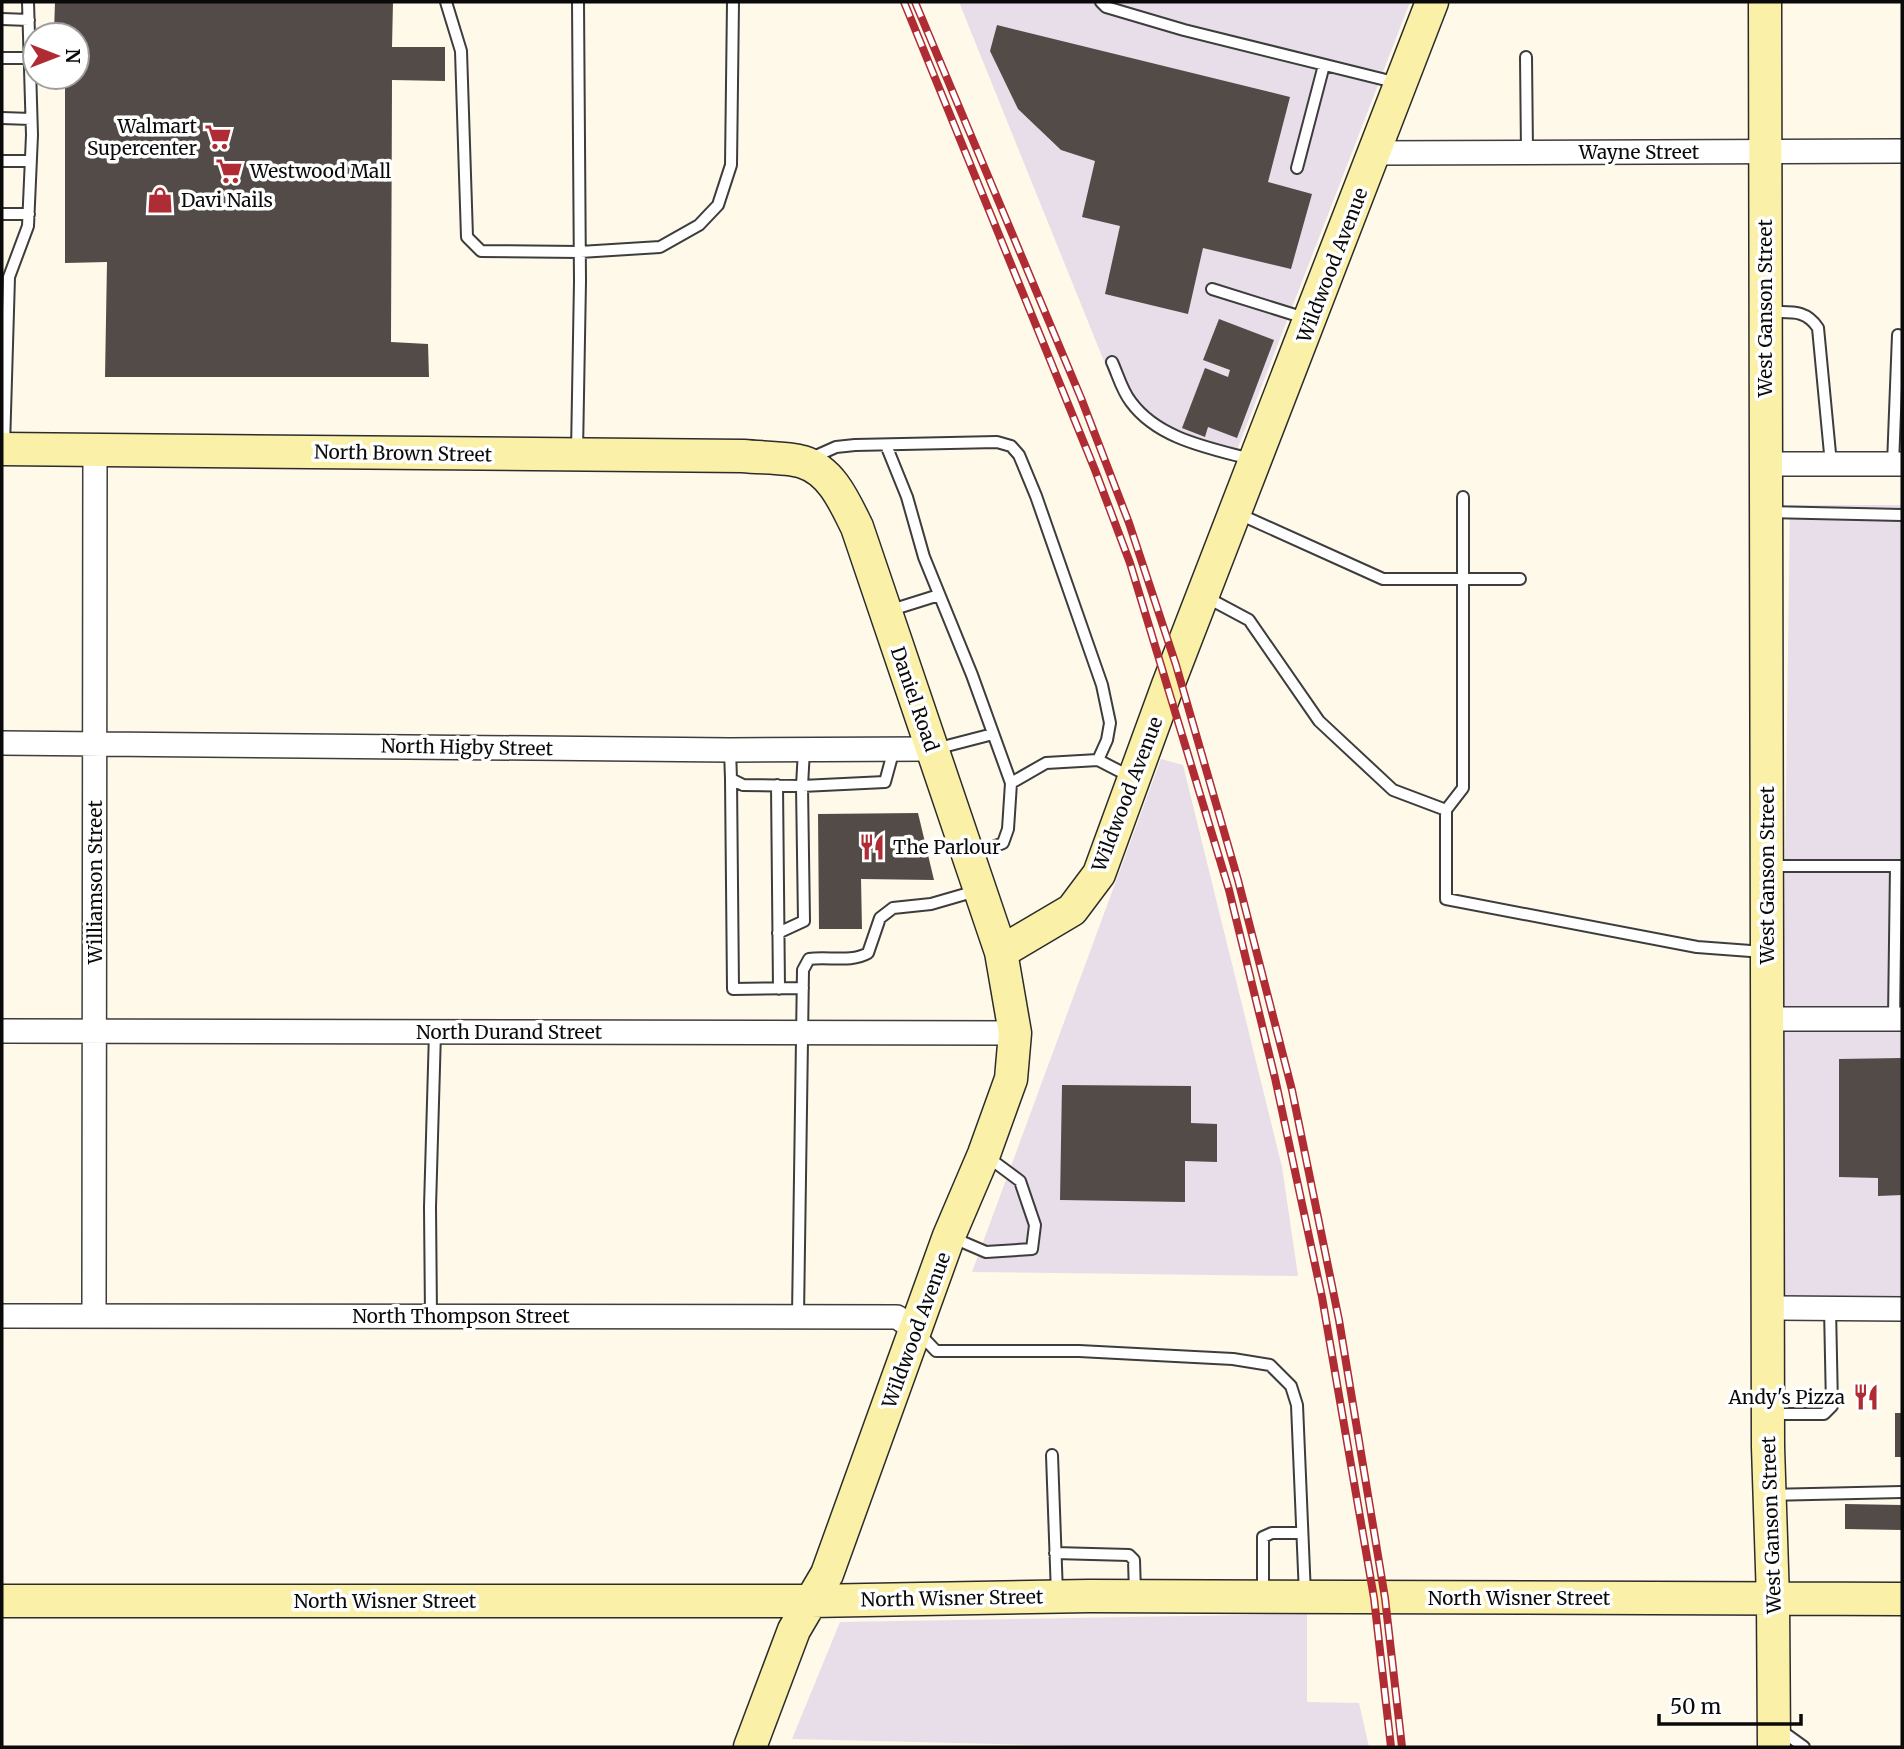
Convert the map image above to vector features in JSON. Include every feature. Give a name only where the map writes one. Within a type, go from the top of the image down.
[{"type":"street","name":"Wildwood Avenue","points":[[750,1747],[794,1630],[827,1574],[949,1236],[984,1154],[1011,1079],[1015,1033],[1001,952],[1072,910],[1099,874],[1133,778],[1432,2]]},
{"type":"street","name":"West Ganson Street","points":[[1765,2],[1768,1414],[1774,1736]]},
{"type":"street","name":"Wayne Street","points":[[1375,153],[1902,151]]},
{"type":"street","name":"North Brown Street","points":[[3,449],[743,456],[804,462]]},
{"type":"street","name":"Williamson Street","points":[[94,1315],[95,450]]},
{"type":"street","name":"Daniel Road","points":[[804,462],[829,479],[857,527],[1001,952]]},
{"type":"street","points":[[1766,464],[1898,464]]},
{"type":"street","name":"North Higby Street","points":[[2,743],[730,750],[932,749]]},
{"type":"street","points":[[1767,1019],[1898,1019]]},
{"type":"street","name":"North Durand Street","points":[[2,1031],[1015,1033]]},
{"type":"street","points":[[1768,1308],[1902,1309]]},
{"type":"street","name":"North Thompson Street","points":[[2,1316],[897,1317],[916,1330]]},
{"type":"street","name":"North Wisner Street","points":[[2,1601],[811,1601],[1057,1596],[1902,1599]]},
{"type":"lane","points":[[2,19],[29,20],[28,2]]},
{"type":"lane","points":[[446,2],[461,51],[467,237],[481,251],[580,252],[660,247],[698,225],[718,205],[731,165],[733,2]]},
{"type":"lane","points":[[577,455],[580,252],[578,2]]},
{"type":"lane","points":[[1101,2],[1106,8],[1184,30],[1401,83]]},
{"type":"lane","points":[[1526,57],[1527,152]]},
{"type":"lane","points":[[2,58],[21,58]]},
{"type":"lane","points":[[1297,168],[1324,65]]},
{"type":"lane","points":[[3,449],[5,315],[9,277],[7,266],[28,226],[30,91]]},
{"type":"lane","points":[[2,118],[31,118]]},
{"type":"lane","points":[[2,161],[31,161]]},
{"type":"lane","points":[[2,214],[29,214]]},
{"type":"lane","points":[[1212,289],[1311,320]]},
{"type":"lane","points":[[1766,312],[1804,314],[1811,318],[1818,328],[1831,464]]},
{"type":"lane","points":[[1898,335],[1898,464]]},
{"type":"lane","points":[[1112,362],[1129,401],[1148,421],[1174,436],[1256,461]]},
{"type":"lane","points":[[804,462],[836,447],[997,442],[1011,446],[1019,456],[1036,496],[1102,684],[1110,723],[1107,740],[1098,760]]},
{"type":"lane","points":[[886,444],[907,497],[924,557],[1011,783],[1008,829],[1003,843],[968,856]]},
{"type":"lane","points":[[1463,497],[1463,788],[1446,810],[1446,899],[1697,947],[1767,952]]},
{"type":"lane","points":[[1766,512],[1902,515]]},
{"type":"lane","points":[[1236,513],[1383,579],[1520,579]]},
{"type":"lane","points":[[886,612],[939,595]]},
{"type":"lane","points":[[1204,596],[1249,621],[1318,721],[1393,790],[1446,810]]},
{"type":"lane","points":[[932,749],[993,734]]},
{"type":"lane","points":[[731,779],[743,785],[802,786],[885,782],[894,749]]},
{"type":"lane","points":[[730,750],[733,989],[803,988]]},
{"type":"lane","points":[[778,933],[804,921],[804,750]]},
{"type":"lane","points":[[1011,783],[1046,763],[1098,760],[1133,778]]},
{"type":"lane","points":[[777,785],[779,989]]},
{"type":"lane","points":[[1767,866],[1899,866],[1898,1019]]},
{"type":"lane","points":[[798,1316],[803,970],[809,959],[826,956],[860,958],[868,953],[880,918],[893,908],[931,904],[979,891]]},
{"type":"lane","points":[[431,1317],[430,1207],[435,1032]]},
{"type":"lane","points":[[949,1236],[986,1252],[1032,1249],[1035,1225],[1020,1181],[984,1154]]},
{"type":"lane","points":[[1768,1414],[1824,1414],[1832,1406],[1830,1308]]},
{"type":"lane","points":[[916,1330],[936,1350],[1079,1351],[1233,1359],[1270,1366],[1291,1386],[1297,1405],[1305,1597]]},
{"type":"lane","points":[[1052,1455],[1057,1596]]},
{"type":"lane","points":[[1770,1495],[1902,1492]]},
{"type":"lane","points":[[1263,1597],[1263,1538],[1272,1533],[1303,1533]]},
{"type":"lane","points":[[1055,1553],[1129,1555],[1134,1560],[1135,1596]]},
{"type":"lane","points":[[1774,1736],[1804,1747]]},
{"type":"shaded area","points":[[959,2],[1410,2],[1237,450],[1166,435],[1114,386]]},
{"type":"shaded area","points":[[1790,505],[1902,505],[1902,1299],[1779,1298]]},
{"type":"shaded area","points":[[1161,759],[1183,765],[1282,1167],[1298,1276],[972,1272]]},
{"type":"shaded area","points":[[1307,1614],[1307,1702],[1359,1703],[1369,1747],[1114,1747],[792,1739],[840,1622]]},
{"type":"building","name":"Westwood Mall","points":[[55,2],[393,2],[392,47],[445,47],[445,81],[392,80],[391,342],[428,344],[429,377],[105,377],[107,262],[65,263],[65,91],[91,91],[91,21],[54,21]]},
{"type":"building","points":[[997,25],[1290,97],[1268,182],[1312,194],[1291,269],[1203,248],[1188,314],[1105,294],[1120,226],[1082,217],[1095,161],[1061,150],[1018,109],[990,51]]},
{"type":"building","points":[[1219,319],[1274,340],[1237,438],[1208,427],[1205,437],[1182,428],[1205,368],[1228,377],[1230,370],[1203,360]]},
{"type":"building","name":"The Parlour","points":[[918,813],[934,880],[861,879],[862,929],[819,929],[818,814]]},
{"type":"building","points":[[1902,1058],[1902,1195],[1878,1196],[1878,1178],[1839,1177],[1839,1059]]},
{"type":"building","points":[[1062,1085],[1191,1086],[1191,1123],[1217,1124],[1217,1162],[1185,1161],[1185,1202],[1060,1200]]},
{"type":"building","points":[[1895,1413],[1902,1413],[1902,1457],[1895,1457]]},
{"type":"building","points":[[1845,1504],[1902,1505],[1902,1530],[1845,1529]]},
{"type":"railway","points":[[904,2],[1095,470],[1130,563],[1229,890],[1275,1078],[1322,1297],[1374,1598],[1391,1747]]},
{"type":"railway","points":[[915,2],[1081,398],[1129,523],[1176,665],[1238,880],[1292,1090],[1339,1320],[1385,1598],[1402,1747]]},
{"type":"place","name":"Walmart Supercenter","points":[[218,137]]},
{"type":"place","name":"Westwood Mall","points":[[229,171]]},
{"type":"place","name":"Davi Nails","points":[[160,200]]},
{"type":"place","name":"The Parlour","points":[[872,847]]},
{"type":"place","name":"Andy's Pizza","points":[[1866,1397]]}]
